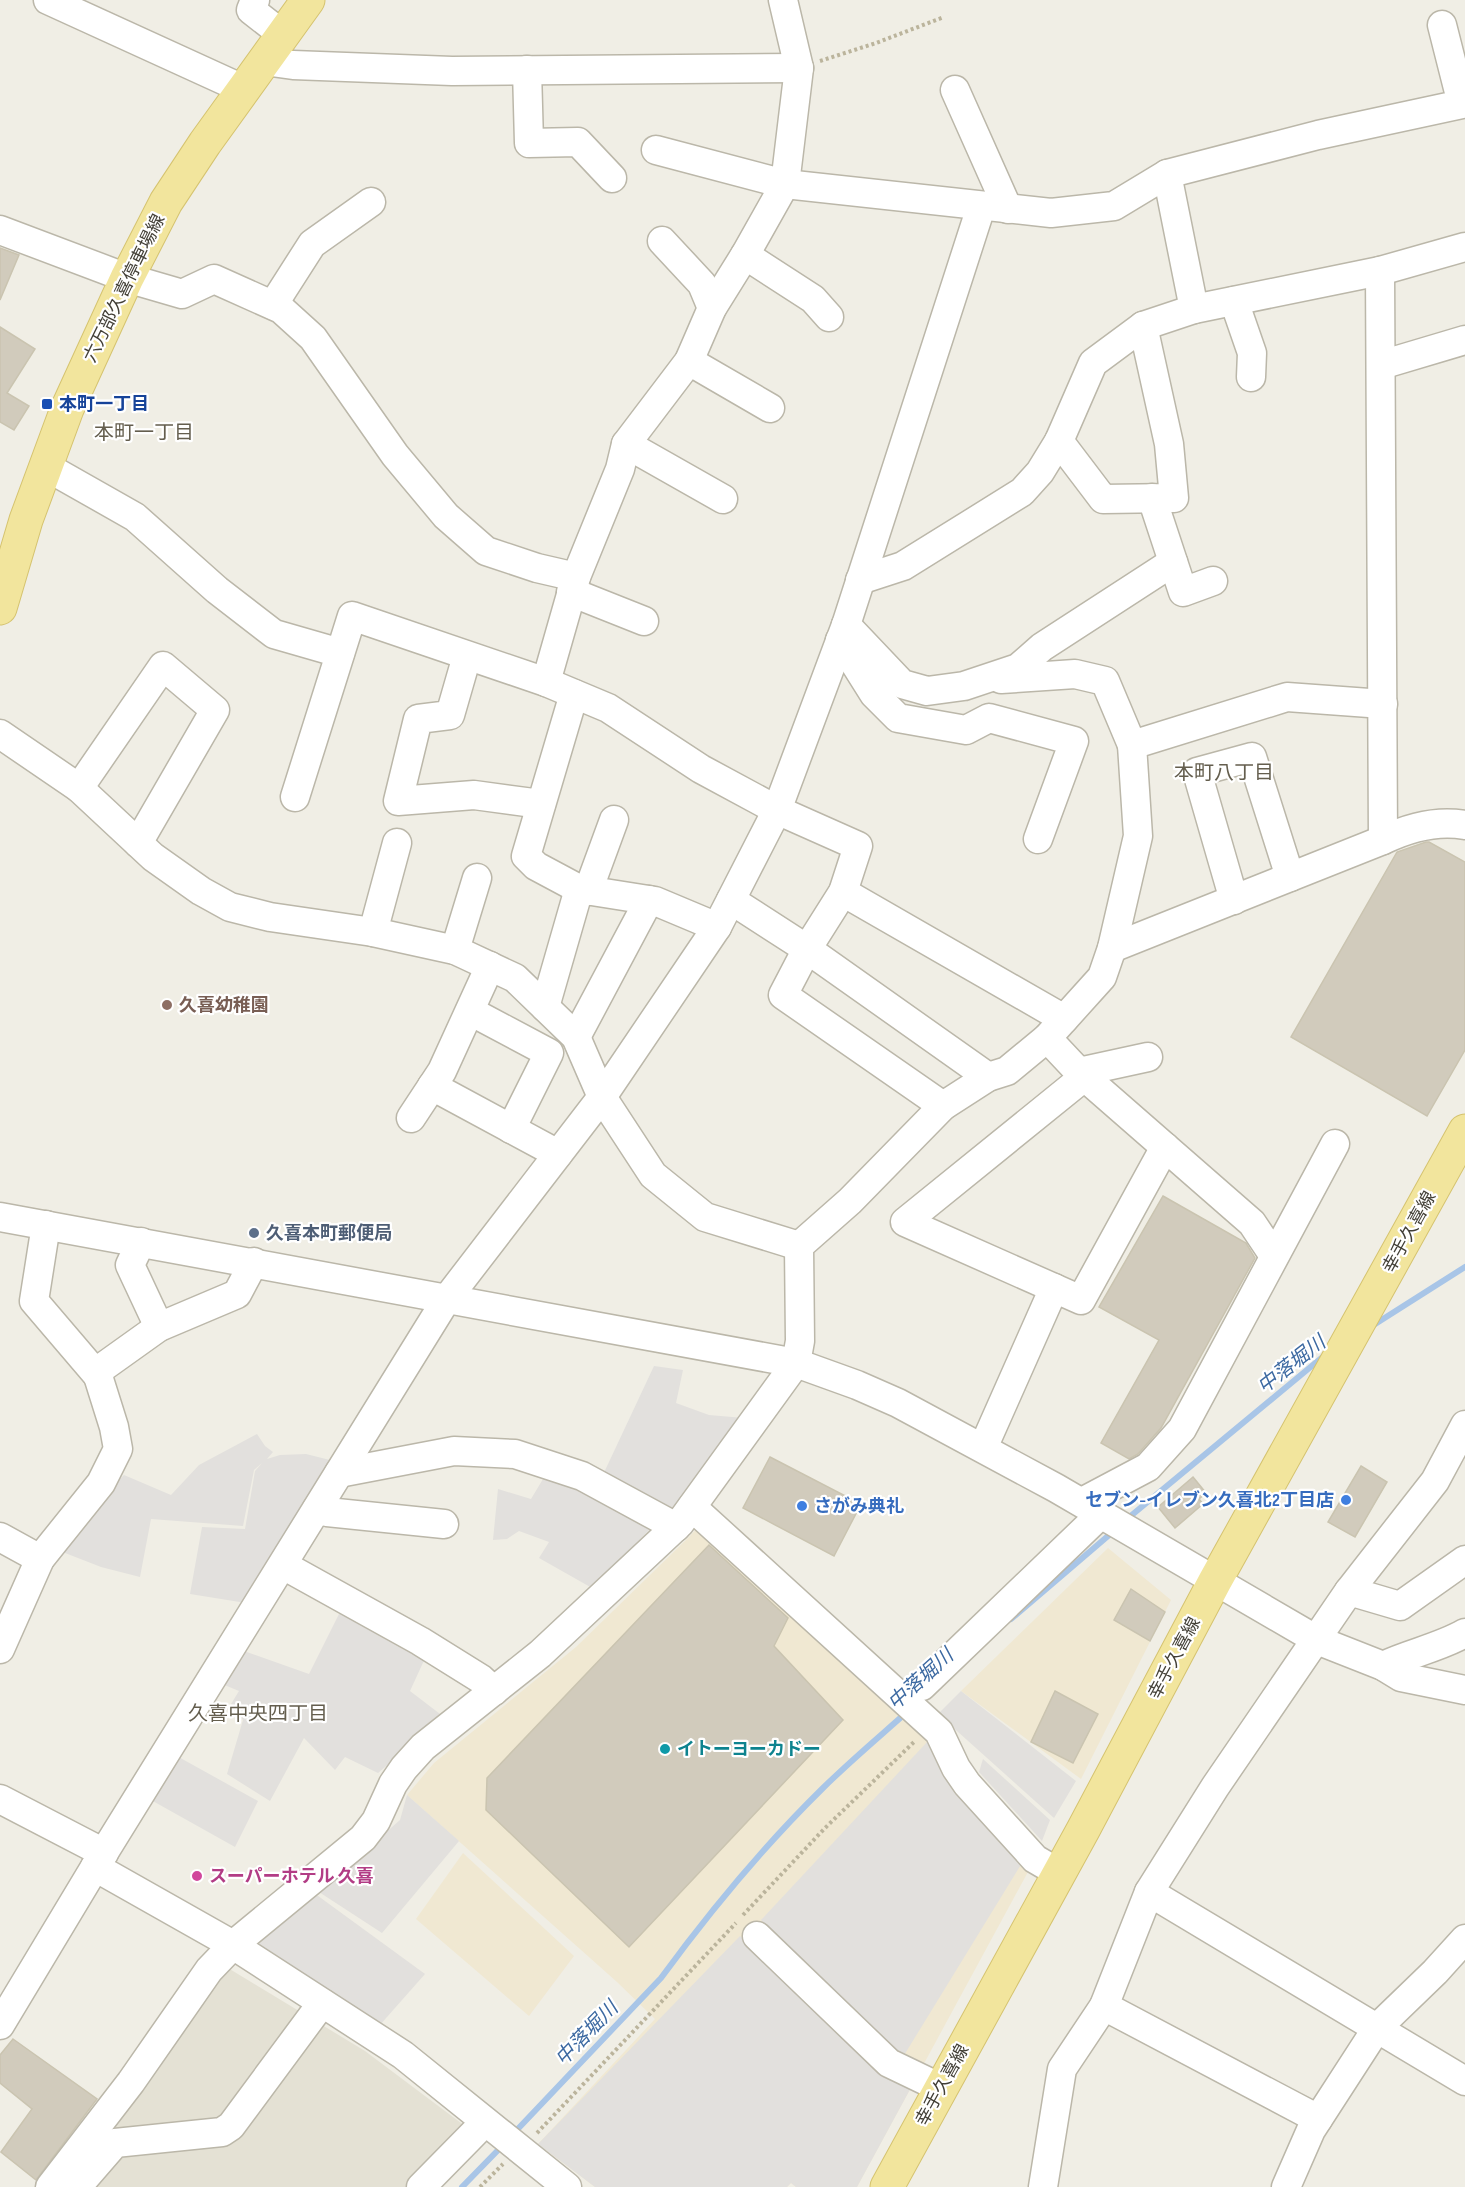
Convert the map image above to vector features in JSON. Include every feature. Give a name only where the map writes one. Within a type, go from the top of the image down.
[{"type":"main road","name":"六万部久喜停車場線","points":[[0,608],[45,466],[71,399],[127,278],[166,202],[204,142],[308,0]]},
{"type":"main road","name":"幸手久喜線","points":[[887,2187],[1215,1581],[1465,1131]]},
{"type":"street","points":[[48,0],[243,89]]},
{"type":"street","points":[[255,0],[251,10],[283,35]]},
{"type":"street","points":[[546,682],[574,584],[620,469],[627,444],[689,362],[712,308],[785,184],[799,68],[783,0]]},
{"type":"street","points":[[656,150],[785,184],[1051,213],[1114,206],[1167,174],[1318,135],[1462,104],[1442,25]]},
{"type":"street","points":[[264,61],[293,65],[452,71],[799,68]]},
{"type":"street","points":[[527,70],[529,143],[578,142],[612,178]]},
{"type":"street","points":[[0,2025],[99,1860],[446,1300],[602,1097],[717,927],[777,810],[994,208],[955,90]]},
{"type":"street","points":[[1167,174],[1194,309]]},
{"type":"street","points":[[273,305],[312,244],[370,202]]},
{"type":"street","points":[[0,230],[127,278],[182,294],[214,279],[281,309],[313,338],[395,455],[446,516],[486,551],[537,568],[574,584],[644,621]]},
{"type":"street","points":[[662,241],[702,284],[712,308]]},
{"type":"street","points":[[860,580],[903,566],[1022,492],[1040,472],[1059,441],[1093,363],[1143,326],[1194,309],[1380,271],[1465,247]]},
{"type":"street","points":[[745,255],[813,299],[829,317]]},
{"type":"street","points":[[1380,271],[1383,840]]},
{"type":"street","points":[[1234,301],[1252,353],[1251,377]]},
{"type":"street","points":[[1059,441],[1103,499],[1174,498],[1169,444],[1143,326]]},
{"type":"street","points":[[1381,365],[1465,340]]},
{"type":"street","points":[[689,362],[770,408]]},
{"type":"street","points":[[627,444],[723,499]]},
{"type":"street","points":[[45,466],[135,517],[218,590],[274,634],[340,653]]},
{"type":"street","points":[[1152,498],[1183,592],[1214,581]]},
{"type":"street","points":[[843,632],[902,684],[927,691],[964,686],[1018,668],[1042,647],[1173,562]]},
{"type":"street","points":[[295,797],[352,616],[546,682],[608,708],[701,769],[777,810],[858,846],[843,892],[807,949],[783,995],[943,1106]]},
{"type":"street","points":[[843,632],[874,694],[898,718],[966,730],[989,718],[1074,741],[1038,839]]},
{"type":"street","points":[[467,656],[450,715],[418,719],[398,801],[474,795],[541,804]]},
{"type":"street","points":[[79,788],[163,666],[215,710],[138,843]]},
{"type":"street","points":[[50,2187],[131,2082],[209,1970],[233,1945],[363,1838],[376,1821],[384,1802],[404,1768],[423,1747],[540,1654],[684,1517],[796,1363],[800,1341],[799,1246],[850,1201],[943,1106],[988,1077],[1008,1071],[1056,1028],[1102,977],[1112,948],[1138,836],[1132,745],[1105,681],[1075,674],[981,680]]},
{"type":"street","points":[[573,694],[526,856],[536,866],[583,890],[649,900],[717,927]]},
{"type":"street","points":[[1132,745],[1287,697],[1383,704]]},
{"type":"street","points":[[0,734],[79,788],[153,857],[201,891],[230,907],[270,917],[373,932],[455,950],[515,978],[576,1037],[602,1097],[653,1175],[705,1217],[799,1246]]},
{"type":"street","points":[[1234,900],[1197,772],[1252,757],[1290,877]]},
{"type":"street","points":[[545,1007],[583,890],[614,820]]},
{"type":"street","points":[[1112,948],[1400,832],[1422,826],[1455,823],[1465,825]]},
{"type":"street","points":[[373,932],[397,843]]},
{"type":"street","points":[[455,950],[477,878]]},
{"type":"street","points":[[843,892],[1056,1028],[1082,1075],[1252,1223],[1274,1256]]},
{"type":"street","points":[[576,1037],[649,900]]},
{"type":"street","points":[[731,900],[807,949],[988,1077]]},
{"type":"street","points":[[411,1118],[442,1071],[489,966]]},
{"type":"street","points":[[470,1011],[549,1053],[512,1129]]},
{"type":"street","points":[[1148,1057],[1082,1075],[905,1222],[1081,1300],[1165,1147]]},
{"type":"street","points":[[432,1086],[558,1154]]},
{"type":"street","points":[[922,1686],[1091,1508],[1148,1467],[1182,1429],[1335,1144]]},
{"type":"street","points":[[0,1217],[796,1363],[898,1403],[983,1448],[1091,1508],[1317,1640],[1383,1666],[1401,1677],[1465,1690]]},
{"type":"street","points":[[0,1649],[40,1559],[101,1483],[118,1449],[114,1427],[98,1376],[34,1301],[46,1225]]},
{"type":"street","points":[[141,1242],[130,1265],[159,1327]]},
{"type":"street","points":[[98,1376],[103,1367],[159,1327],[237,1294],[254,1262]]},
{"type":"street","points":[[983,1448],[1054,1288]]},
{"type":"street","points":[[1043,2187],[1062,2069],[1104,2006],[1149,1892],[1215,1787],[1349,1591],[1435,1481],[1465,1425]]},
{"type":"street","points":[[339,1473],[454,1451],[515,1454],[582,1476],[684,1517],[939,1732],[956,1768],[967,1784],[1035,1859],[1059,1873]]},
{"type":"street","points":[[316,1509],[444,1524]]},
{"type":"street","points":[[0,1537],[40,1559]]},
{"type":"street","points":[[1349,1591],[1400,1606],[1465,1560]]},
{"type":"street","points":[[283,1565],[420,1641],[481,1679],[494,1690]]},
{"type":"street","points":[[1383,1666],[1400,1658],[1442,1646],[1465,1633]]},
{"type":"street","points":[[0,1799],[403,2055],[491,2126],[521,2147],[555,2184]]},
{"type":"street","points":[[1149,1892],[1465,2081]]},
{"type":"street","points":[[757,1936],[890,2063],[941,2088]]},
{"type":"street","points":[[1286,2187],[1311,2130],[1377,2028],[1435,1972],[1465,1939]]},
{"type":"street","points":[[77,2187],[115,2144],[222,2133],[231,2126],[322,2003]]},
{"type":"street","points":[[1104,2006],[1318,2118]]},
{"type":"street","points":[[421,2187],[491,2126]]},
{"type":"path","points":[[799,68],[876,44],[944,17]]},
{"type":"path","points":[[480,2187],[521,2147],[825,1828],[922,1735]]},
{"type":"shaded area","points":[[654,1366],[683,1370],[676,1403],[709,1415],[744,1418],[714,1464],[664,1516],[601,1479]]},
{"type":"shaded area","points":[[257,1434],[265,1446],[273,1452],[267,1459],[280,1455],[306,1454],[334,1461],[246,1603],[190,1594],[202,1527],[245,1529],[255,1471],[262,1463],[254,1470],[243,1526],[151,1519],[140,1577],[101,1567],[60,1551],[103,1496],[124,1475],[171,1495],[199,1465]]},
{"type":"shaded area","points":[[546,1474],[657,1522],[592,1588],[539,1558],[549,1542],[519,1531],[507,1539],[493,1540],[498,1489],[531,1499]]},
{"type":"shaded area","points":[[714,1510],[942,1718],[1015,1854],[1035,1859],[857,2187],[796,2187],[791,2183],[787,2187],[595,2187],[538,2144],[655,2019],[617,1982],[407,1795],[434,1763],[576,1647]]},
{"type":"shaded area","points":[[1108,1548],[1171,1600],[1081,1779],[961,1691]]},
{"type":"shaded area","points":[[344,1604],[427,1654],[410,1691],[444,1717],[378,1773],[345,1757],[335,1770],[304,1738],[270,1801],[227,1774],[243,1720],[231,1704],[239,1691],[222,1684],[241,1650],[309,1674]]},
{"type":"shaded area","points":[[961,1691],[1076,1781],[1054,1818],[938,1714]]},
{"type":"shaded area","points":[[928,1741],[1022,1863],[903,2057],[761,1920]]},
{"type":"shaded area","points":[[175,1755],[258,1801],[235,1847],[151,1800]]},
{"type":"shaded area","points":[[983,1759],[1050,1820],[1042,1841],[979,1772]]},
{"type":"shaded area","points":[[407,1795],[459,1841],[382,1933],[319,1892],[400,1820]]},
{"type":"shaded area","points":[[463,1853],[574,1956],[529,2016],[416,1919]]},
{"type":"shaded area","points":[[314,1893],[425,1974],[379,2026],[258,1947],[257,1938]]},
{"type":"shaded area","points":[[740,1936],[913,2084],[857,2187],[796,2187],[791,2183],[787,2187],[595,2187],[538,2144]]},
{"type":"shaded area","points":[[228,1968],[365,2051],[481,2138],[434,2187],[59,2187]]},
{"type":"building","points":[[0,248],[19,255],[0,300]]},
{"type":"building","points":[[0,327],[35,349],[7,393],[29,406],[14,430],[0,422]]},
{"type":"building","points":[[1426,842],[1465,862],[1465,1050],[1427,1116],[1291,1037],[1397,852]]},
{"type":"building","points":[[1163,1196],[1246,1243],[1255,1258],[1161,1428],[1138,1454],[1129,1459],[1101,1443],[1159,1340],[1099,1307]]},
{"type":"building","name":"さがみ典礼","points":[[770,1457],[861,1504],[834,1556],[743,1508]]},
{"type":"building","points":[[1361,1466],[1387,1482],[1355,1537],[1328,1522]]},
{"type":"building","points":[[1193,1477],[1206,1493],[1199,1499],[1203,1504],[1175,1528],[1158,1507]]},
{"type":"building","name":"イトーヨーカドー","points":[[709,1545],[788,1618],[774,1646],[843,1720],[629,1947],[486,1810],[487,1778]]},
{"type":"building","points":[[1131,1589],[1165,1612],[1150,1641],[1114,1620]]},
{"type":"building","points":[[1055,1691],[1098,1714],[1073,1763],[1031,1742]]},
{"type":"building","points":[[13,2039],[97,2099],[36,2180],[1,2152],[32,2109],[0,2083],[0,2055]]},
{"type":"waterway","name":"中落堀川","points":[[1372,1326],[1465,1267]]},
{"type":"waterway","name":"中落堀川","points":[[1127,1519],[1325,1355]]},
{"type":"waterway","name":"中落堀川","points":[[1011,1619],[1115,1530]]},
{"type":"waterway","name":"中落堀川","points":[[514,2133],[661,1978],[698,1929],[779,1833],[853,1759],[907,1712]]},
{"type":"waterway","name":"中落堀川","points":[[462,2187],[503,2145]]},
{"type":"place","name":"本町一丁目","points":[[47,404]]},
{"type":"place","name":"久喜幼稚園","points":[[167,1005]]},
{"type":"place","name":"久喜本町郵便局","points":[[254,1233]]},
{"type":"place","name":"セブン-イレブン久喜北2丁目店","points":[[1346,1500]]},
{"type":"place","name":"さがみ典礼","points":[[802,1506]]},
{"type":"place","name":"イトーヨーカドー","points":[[665,1749]]},
{"type":"place","name":"スーパーホテル 久喜","points":[[197,1876]]},
{"type":"district","name":"本町一丁目","points":[[144,432]]},
{"type":"district","name":"本町八丁目","points":[[1224,772]]},
{"type":"district","name":"久喜中央四丁目","points":[[258,1713]]}]
